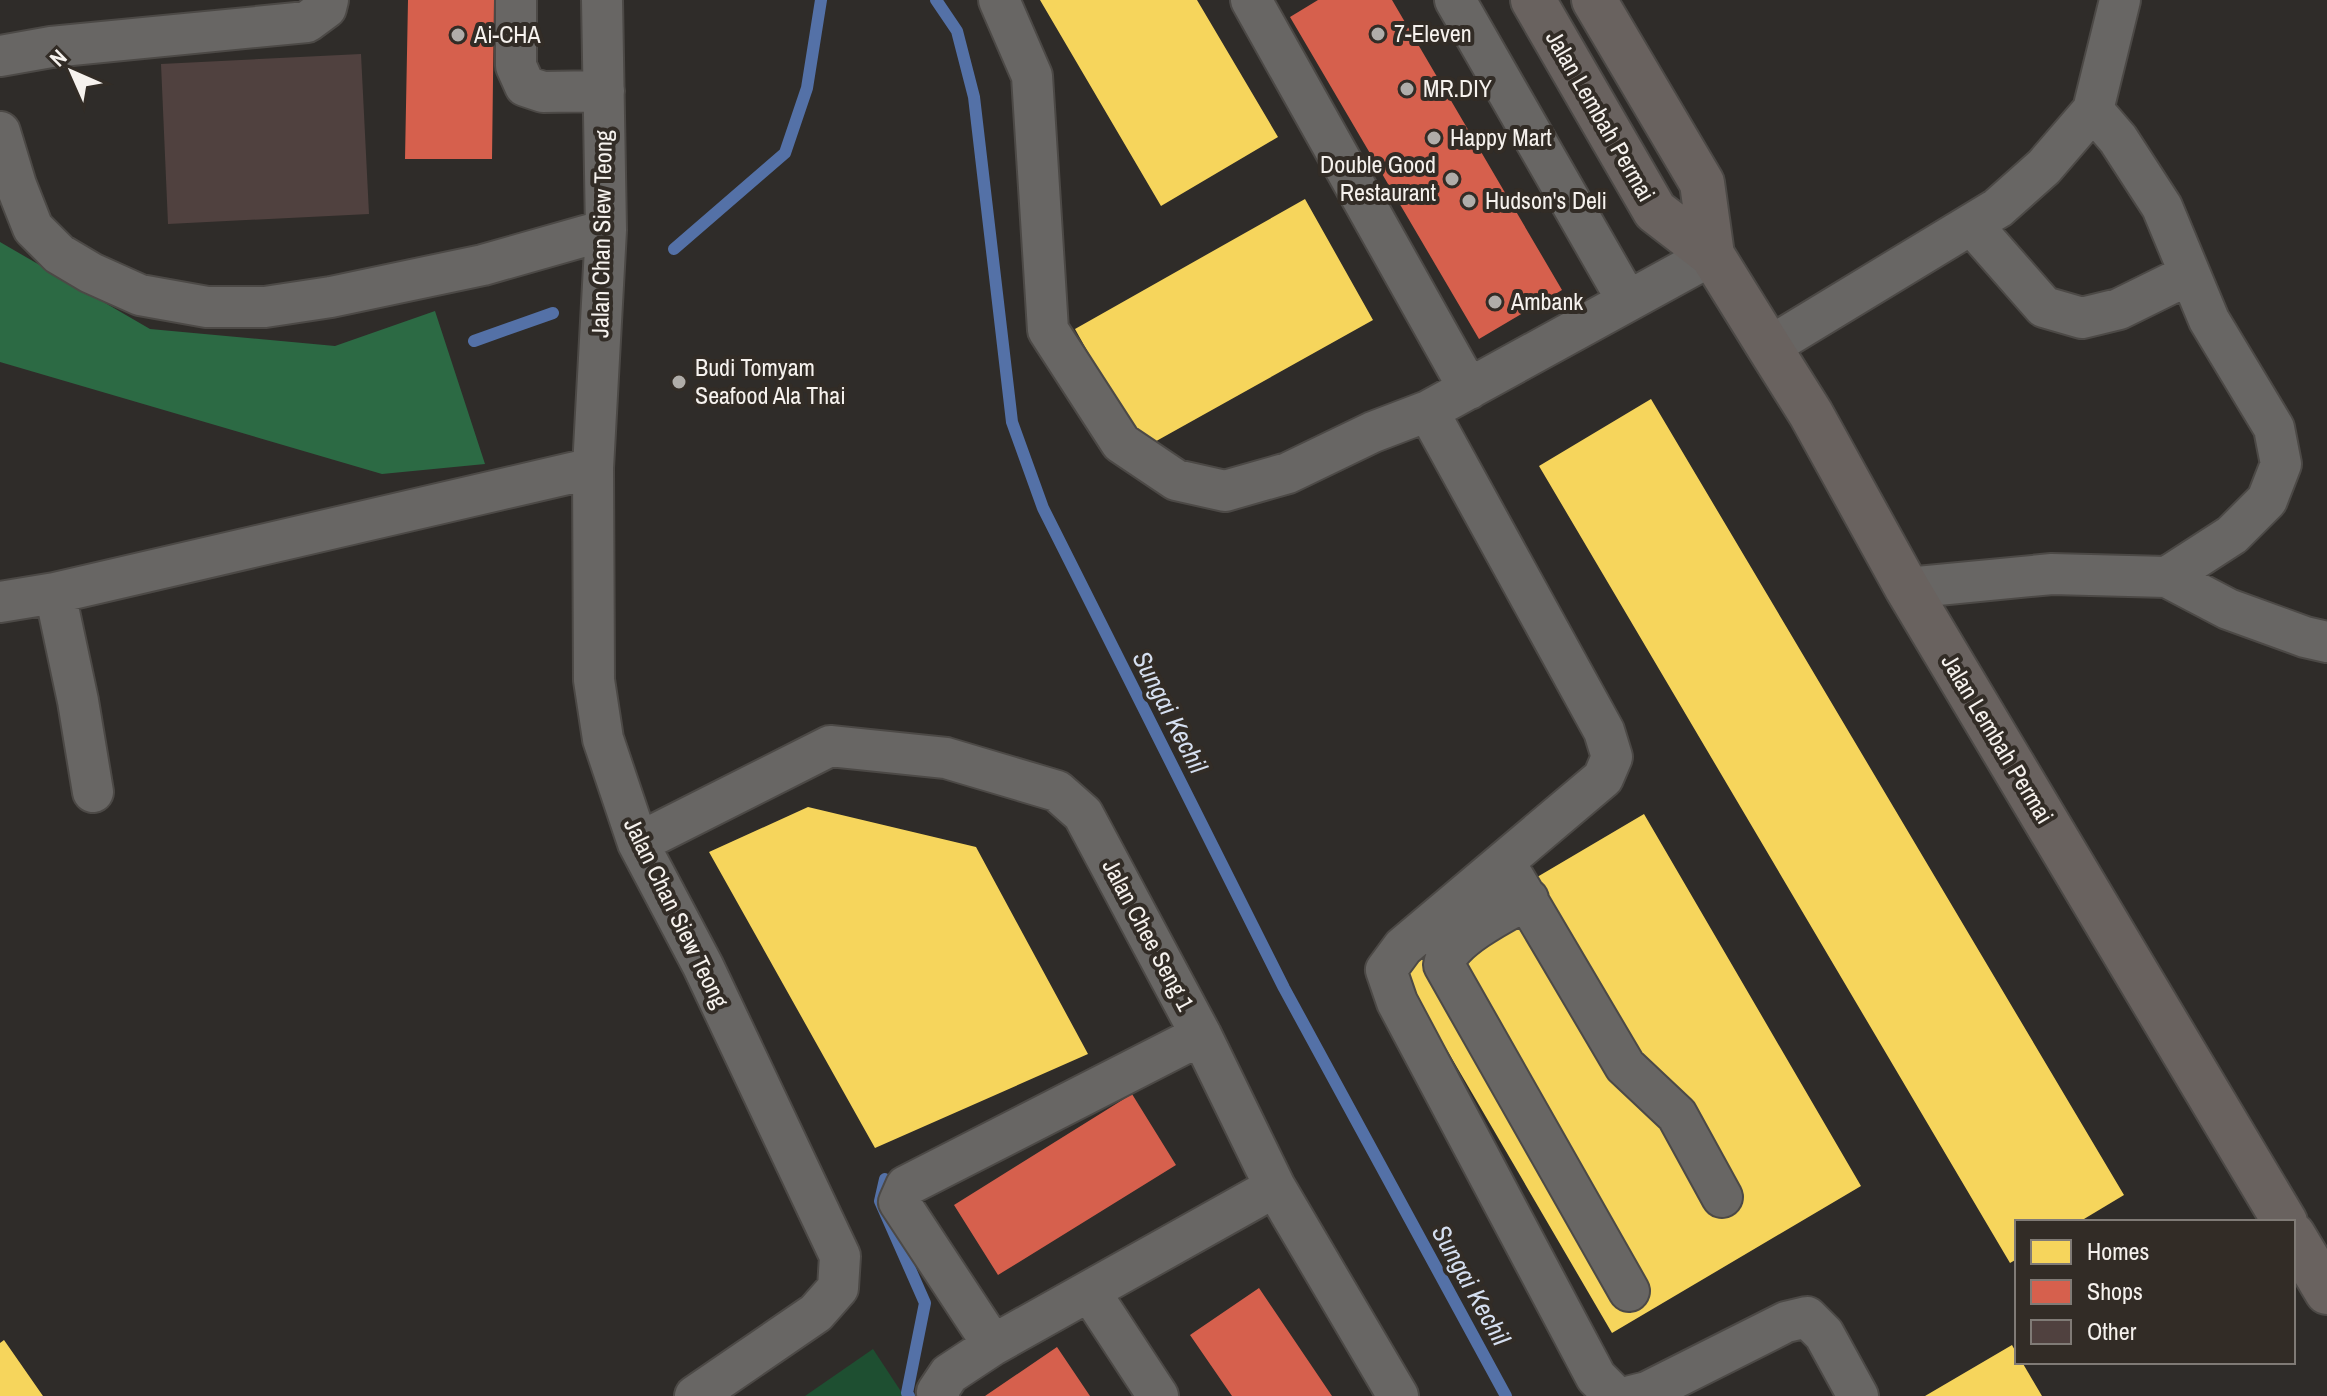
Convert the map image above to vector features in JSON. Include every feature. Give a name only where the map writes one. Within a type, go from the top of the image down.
[{"type":"main road","name":"Jalan Lembah Permai","points":[[1533,0],[1655,211],[1712,255],[1811,414],[1907,588],[2284,1220]]},
{"type":"main road","name":"Jalan Lembah Permai","points":[[1594,0],[1702,183],[1712,255]]},
{"type":"main road","points":[[2295,1238],[2327,1292]]},
{"type":"street","points":[[0,56],[51,47],[307,22],[326,8],[328,0]]},
{"type":"street","points":[[516,0],[516,66],[525,86],[543,92],[604,91]]},
{"type":"street","name":"Jalan Chan Siew Teong","points":[[602,0],[606,230],[593,468],[594,680],[603,739],[638,843],[703,966],[840,1256],[838,1288],[816,1313],[695,1396]]},
{"type":"street","points":[[999,0],[1032,76],[1048,330],[1121,443],[1176,480],[1225,491],[1288,473],[1373,432],[1428,411],[1712,255]]},
{"type":"street","points":[[1252,0],[1469,389]]},
{"type":"street","points":[[1455,0],[1627,300]]},
{"type":"street","points":[[1769,347],[1998,208],[2044,167],[2093,110],[2120,0]]},
{"type":"street","points":[[2093,110],[2118,139],[2162,207],[2209,320],[2274,428],[2281,464],[2267,500],[2232,535],[2167,577]]},
{"type":"street","points":[[0,132],[8,186],[33,228],[59,254],[91,273],[140,295],[207,307],[265,307],[331,297],[483,265],[606,230]]},
{"type":"street","points":[[1972,225],[2044,307],[2082,318],[2119,309],[2188,275]]},
{"type":"street","points":[[1428,411],[1604,731],[1612,757],[1603,778],[1403,947],[1386,970],[1397,1002],[1596,1377],[1615,1396]]},
{"type":"street","points":[[0,602],[55,593],[593,468]]},
{"type":"street","points":[[1907,588],[2052,574],[2167,577],[2228,609],[2327,642]]},
{"type":"street","points":[[55,593],[93,792]]},
{"type":"street","name":"Jalan Chee Seng 1","points":[[638,843],[830,746],[946,758],[1057,791],[1083,814],[1201,1035],[1275,1187],[1398,1396]]},
{"type":"street","points":[[1504,861],[1625,1066],[1677,1115],[1722,1197]]},
{"type":"street","points":[[1528,899],[1462,940],[1449,952],[1444,965],[1629,1291]]},
{"type":"street","points":[[993,1345],[899,1202],[906,1186],[1201,1035]]},
{"type":"street","points":[[939,1396],[937,1392],[949,1374],[993,1345],[1275,1187]]},
{"type":"street","points":[[1090,1292],[1158,1396]]},
{"type":"street","points":[[1631,1396],[1647,1392],[1786,1322],[1807,1317],[1824,1334],[1858,1396]]},
{"type":"green space","points":[[0,242],[150,329],[335,346],[435,311],[485,464],[382,474],[0,362]]},
{"type":"green space","points":[[873,1349],[904,1396],[805,1396]]},
{"type":"building: Homes","points":[[1040,0],[1197,0],[1278,137],[1161,206]]},
{"type":"building: Homes","points":[[1305,199],[1373,320],[1142,449],[1075,329]]},
{"type":"building: Homes","points":[[1651,399],[2124,1195],[2082,1220],[2015,1220],[2015,1260],[2010,1263],[1539,466]]},
{"type":"building: Homes","points":[[808,807],[976,847],[1088,1054],[875,1148],[709,852]]},
{"type":"building: Homes","points":[[1644,814],[1861,1186],[1612,1333],[1395,961]]},
{"type":"building: Homes","points":[[4,1340],[43,1396],[0,1396],[0,1343]]},
{"type":"building: Homes","points":[[2012,1345],[2015,1364],[2023,1364],[2042,1396],[1925,1396]]},
{"type":"building: Shops","points":[[408,0],[494,0],[492,159],[405,159]]},
{"type":"building: Shops","points":[[1318,0],[1392,0],[1562,290],[1479,339],[1290,17]]},
{"type":"building: Shops","points":[[1132,1094],[1176,1165],[998,1275],[954,1205]]},
{"type":"building: Shops","points":[[1259,1288],[1332,1396],[1232,1396],[1190,1335]]},
{"type":"building: Shops","points":[[1057,1347],[1090,1396],[985,1396]]},
{"type":"building: Other","points":[[361,54],[369,214],[168,224],[161,64]]},
{"type":"waterway","name":"Sungai Kechil","points":[[674,249],[785,153],[807,88],[821,0]]},
{"type":"waterway","name":"Sungai Kechil","points":[[936,0],[957,31],[974,97],[1012,422],[1043,508],[1284,988],[1506,1396]]},
{"type":"waterway","name":"Sungai Kechil","points":[[474,341],[553,313]]},
{"type":"waterway","points":[[885,1179],[880,1201],[925,1303],[907,1393],[909,1396]]},
{"type":"place","name":"7-Eleven","points":[[1378,34]]},
{"type":"place","name":"Ai-CHA","points":[[458,35]]},
{"type":"place","name":"MR.DIY","points":[[1407,89]]},
{"type":"place","name":"Happy Mart","points":[[1434,138]]},
{"type":"place","name":"Double Good Restaurant","points":[[1452,179]]},
{"type":"place","name":"Hudson's Deli","points":[[1469,201]]},
{"type":"place","name":"Ambank","points":[[1495,302]]},
{"type":"place","name":"Budi Tomyam Seafood Ala Thai","points":[[679,382]]}]
